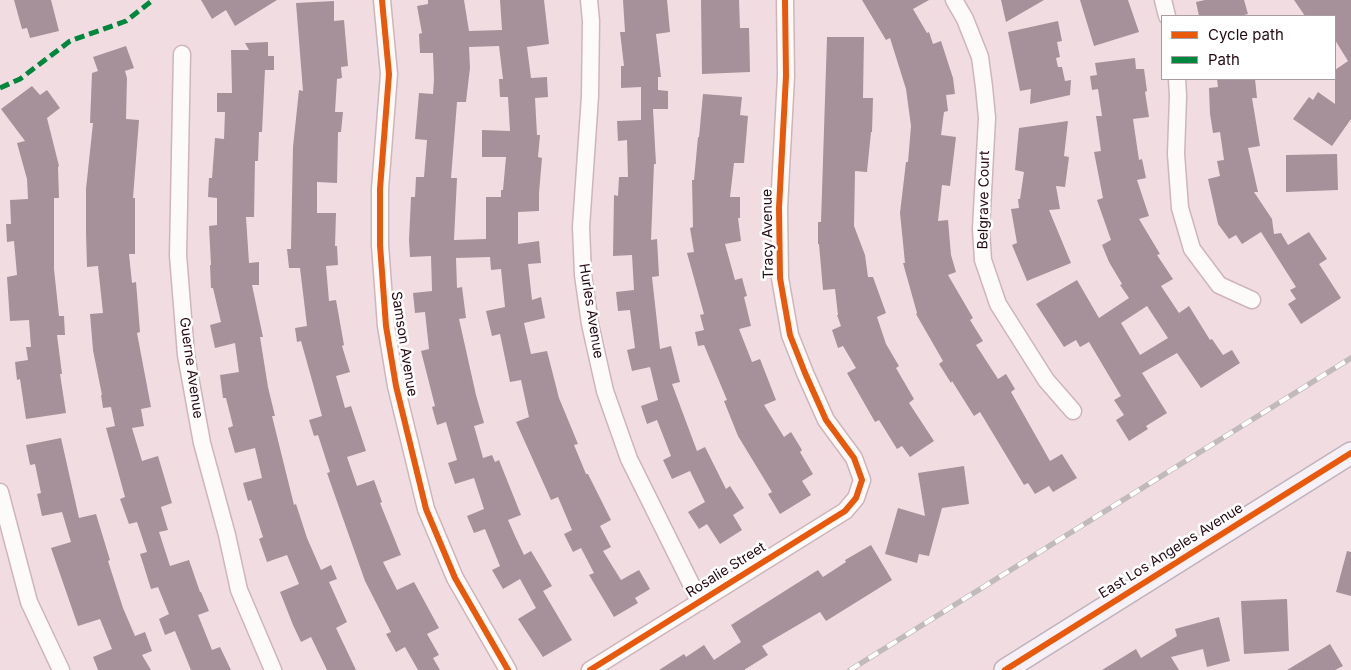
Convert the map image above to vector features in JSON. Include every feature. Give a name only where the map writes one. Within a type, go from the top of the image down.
[{"type":"main road","name":"East Los Angeles Avenue","points":[[1005,670],[1351,453]]},
{"type":"street","name":"Samson Avenue","points":[[382,0],[389,74],[380,189],[380,246],[386,326],[396,386],[426,509],[455,578],[508,670]]},
{"type":"street","name":"Hurles Avenue","points":[[589,0],[590,96],[581,227],[583,275],[590,324],[605,391],[629,459],[700,602]]},
{"type":"street","name":"Tracy Avenue","points":[[785,0],[786,76],[778,208],[780,278],[790,335],[805,373],[826,420],[854,458],[862,480]]},
{"type":"street","name":"Belgrave Court","points":[[954,0],[965,19],[980,57],[984,87],[987,118],[981,229],[983,260],[998,304],[1046,380],[1073,411]]},
{"type":"street","points":[[1163,0],[1167,15]]},
{"type":"street","name":"Guerne Avenue","points":[[182,54],[178,255],[186,355],[202,443],[240,590],[273,670]]},
{"type":"street","points":[[1177,80],[1176,154],[1180,208],[1192,250],[1219,285],[1252,300]]},
{"type":"street","name":"Rosalie Street","points":[[590,670],[845,511],[856,498],[862,480]]},
{"type":"street","points":[[0,492],[29,602],[61,670]]},
{"type":"building","points":[[14,0],[51,0],[59,31],[30,38],[27,28],[22,29]]},
{"type":"building","points":[[201,0],[277,0],[235,26],[226,10],[212,19]]},
{"type":"building","points":[[428,0],[464,0],[469,31],[502,30],[500,0],[544,0],[549,44],[527,47],[531,78],[547,77],[548,97],[535,98],[537,135],[540,135],[538,157],[542,158],[539,211],[518,212],[518,244],[539,241],[541,263],[528,264],[532,300],[541,297],[545,318],[524,323],[531,354],[547,351],[559,398],[578,444],[574,445],[586,474],[588,474],[611,520],[600,526],[611,547],[603,551],[621,580],[639,570],[650,589],[635,598],[638,603],[614,617],[589,575],[594,573],[581,548],[573,552],[564,534],[572,530],[558,497],[551,500],[516,422],[529,417],[521,380],[510,382],[500,334],[492,336],[486,311],[505,307],[501,269],[491,270],[490,257],[456,258],[457,288],[462,287],[466,318],[459,319],[484,423],[474,426],[483,458],[492,455],[495,462],[499,460],[521,515],[508,520],[524,555],[531,551],[552,586],[543,591],[572,640],[543,657],[518,619],[536,608],[520,579],[503,589],[492,570],[500,566],[485,529],[474,533],[467,516],[484,509],[474,478],[455,484],[448,463],[457,460],[446,422],[437,425],[432,407],[435,406],[421,351],[429,349],[425,312],[415,313],[413,293],[432,291],[431,256],[410,257],[409,240],[411,197],[415,197],[416,177],[424,177],[427,140],[415,139],[419,93],[433,94],[433,53],[420,53],[419,34],[422,33],[417,6],[428,4]],"holes":[[[499,46],[503,79],[499,79],[500,97],[508,97],[510,131],[482,130],[482,157],[506,157],[501,197],[486,197],[486,239],[454,240],[457,178],[451,178],[457,102],[466,102],[470,68],[469,47]]]},
{"type":"building","points":[[623,0],[667,0],[670,32],[656,34],[661,77],[658,77],[658,90],[668,91],[668,109],[653,109],[656,164],[654,164],[651,240],[657,239],[659,276],[652,277],[660,349],[671,346],[680,382],[672,384],[697,451],[705,447],[726,489],[730,486],[744,508],[733,515],[742,530],[720,544],[707,524],[699,529],[688,512],[705,502],[690,471],[672,479],[663,460],[671,456],[657,420],[647,424],[641,406],[658,400],[650,367],[632,371],[627,350],[635,348],[630,310],[618,311],[616,292],[634,290],[632,255],[613,256],[614,195],[618,196],[619,177],[628,177],[627,140],[618,141],[617,121],[641,120],[641,87],[621,88],[621,66],[624,66],[620,32],[625,32]]},
{"type":"building","points":[[701,0],[739,0],[740,28],[749,28],[750,72],[702,74]]},
{"type":"building","points":[[862,0],[929,0],[913,9],[927,33],[929,32],[933,44],[941,41],[953,78],[955,94],[946,95],[948,111],[944,112],[941,135],[956,137],[950,186],[942,185],[938,221],[948,220],[951,255],[956,272],[948,275],[973,318],[970,320],[983,341],[976,345],[998,379],[1006,374],[1015,389],[1011,392],[1050,461],[1062,454],[1077,478],[1053,492],[1049,486],[1035,494],[1028,483],[1024,485],[980,412],[974,416],[939,364],[943,361],[916,314],[903,263],[905,263],[900,213],[906,162],[908,162],[911,126],[906,89],[890,38],[886,40]]},
{"type":"building","points":[[1001,0],[1044,0],[1006,22]]},
{"type":"building","points":[[1080,0],[1128,0],[1139,32],[1094,46]]},
{"type":"building","points":[[1205,0],[1244,0],[1248,14],[1199,15],[1196,2]]},
{"type":"building","points":[[1294,0],[1351,0],[1351,119],[1332,146],[1293,119],[1309,97],[1313,100],[1318,92],[1335,104],[1336,69],[1348,61],[1336,42],[1336,15],[1304,15]]},
{"type":"building","points":[[334,1],[334,21],[344,20],[348,66],[341,67],[342,78],[337,79],[335,112],[343,112],[341,132],[338,132],[337,183],[317,182],[317,213],[336,213],[335,246],[337,246],[338,265],[326,266],[329,301],[336,300],[344,345],[342,346],[350,372],[336,376],[345,408],[351,406],[366,451],[347,457],[357,486],[374,480],[382,502],[380,503],[401,555],[383,562],[397,590],[414,582],[439,628],[427,634],[439,655],[433,658],[440,670],[418,670],[405,647],[396,652],[386,634],[391,632],[365,581],[327,473],[330,472],[318,435],[314,436],[309,420],[322,416],[301,341],[297,342],[295,328],[307,326],[300,268],[289,268],[287,249],[291,249],[293,147],[299,90],[303,91],[296,3]]},
{"type":"building","points":[[1058,21],[1062,41],[1057,42],[1060,57],[1056,58],[1058,67],[1062,67],[1065,81],[1071,80],[1070,95],[1030,104],[1031,89],[1020,91],[1008,32]]},
{"type":"building","points":[[827,37],[864,37],[863,98],[873,98],[872,132],[867,172],[855,171],[854,226],[865,255],[868,277],[873,277],[886,313],[877,317],[886,344],[899,366],[896,368],[914,399],[909,403],[934,441],[910,457],[902,446],[897,449],[879,420],[875,422],[847,373],[856,368],[843,346],[838,348],[832,330],[841,326],[837,315],[835,289],[823,290],[818,244],[818,222],[821,222]]},
{"type":"building","points":[[268,42],[268,56],[274,56],[274,70],[265,70],[262,132],[259,132],[258,161],[255,161],[254,217],[246,217],[249,263],[259,262],[259,285],[252,285],[263,337],[260,337],[275,416],[272,416],[294,505],[296,504],[307,538],[321,570],[331,565],[337,579],[329,582],[347,622],[336,628],[356,670],[327,670],[311,637],[301,642],[293,625],[280,592],[299,584],[287,555],[267,562],[259,539],[263,537],[251,500],[248,501],[243,483],[262,478],[255,448],[235,453],[228,428],[233,426],[226,398],[223,398],[220,375],[239,372],[235,343],[215,348],[210,325],[221,322],[213,288],[211,288],[210,265],[209,226],[217,225],[217,198],[208,197],[209,178],[212,178],[215,138],[224,139],[225,112],[217,112],[217,93],[232,93],[231,50],[249,50],[245,43]]},
{"type":"building","points":[[126,46],[134,68],[125,71],[127,78],[126,119],[139,120],[133,198],[135,198],[135,254],[129,254],[132,283],[136,282],[140,332],[137,333],[151,407],[141,409],[144,426],[132,428],[142,461],[158,456],[172,503],[161,507],[168,530],[159,532],[170,566],[189,560],[209,611],[198,615],[212,650],[220,647],[231,670],[191,670],[175,631],[165,635],[159,619],[169,614],[158,587],[151,589],[140,554],[147,552],[137,522],[129,524],[120,499],[125,497],[106,428],[115,426],[111,407],[103,408],[93,350],[90,314],[103,313],[98,266],[87,267],[86,189],[93,123],[90,123],[92,73],[98,71],[93,57]]},
{"type":"building","points":[[1135,58],[1136,69],[1144,69],[1149,117],[1133,119],[1139,160],[1142,159],[1146,178],[1137,180],[1149,216],[1139,219],[1160,254],[1157,255],[1173,279],[1161,286],[1179,313],[1189,306],[1210,340],[1212,339],[1223,355],[1232,350],[1240,363],[1201,388],[1177,353],[1142,373],[1167,413],[1146,426],[1148,429],[1129,441],[1116,420],[1124,415],[1114,400],[1121,396],[1089,342],[1080,347],[1076,340],[1064,347],[1036,304],[1077,280],[1099,318],[1129,298],[1120,285],[1122,284],[1109,262],[1102,245],[1111,240],[1097,200],[1103,198],[1094,152],[1101,151],[1096,116],[1102,116],[1098,89],[1092,90],[1090,76],[1097,75],[1095,63]],"holes":[[[1147,306],[1168,338],[1140,355],[1121,323]]]},
{"type":"building","points":[[1217,80],[1255,80],[1257,98],[1252,98],[1260,146],[1248,148],[1258,192],[1254,192],[1272,219],[1274,234],[1281,233],[1288,245],[1309,232],[1327,259],[1319,264],[1341,298],[1301,324],[1288,304],[1296,299],[1290,290],[1296,287],[1261,232],[1242,244],[1236,235],[1229,239],[1218,224],[1208,179],[1220,176],[1217,161],[1224,160],[1220,132],[1213,133],[1210,114],[1209,88],[1218,87]]},
{"type":"building","points":[[32,86],[40,95],[47,90],[60,108],[47,118],[59,166],[59,198],[54,198],[54,269],[59,316],[64,316],[65,335],[57,335],[66,413],[26,419],[20,379],[17,380],[15,362],[28,360],[26,347],[31,347],[29,320],[10,321],[7,277],[17,275],[14,241],[7,242],[6,224],[11,224],[10,200],[28,199],[27,179],[17,143],[25,141],[1,109]]},
{"type":"building","points":[[703,94],[742,97],[740,115],[748,116],[744,163],[734,163],[730,197],[740,197],[740,218],[738,218],[741,241],[725,244],[735,280],[742,278],[747,296],[744,297],[751,326],[739,329],[752,362],[760,359],[776,400],[764,405],[784,437],[791,432],[813,474],[802,481],[811,495],[780,514],[768,494],[772,492],[738,436],[724,401],[727,400],[704,345],[698,346],[695,332],[704,330],[700,315],[704,314],[687,253],[694,252],[690,228],[693,227],[692,180],[694,180]]},
{"type":"building","points":[[1068,121],[1064,156],[1069,157],[1065,187],[1056,186],[1060,209],[1049,210],[1071,263],[1027,281],[1012,245],[1017,243],[1011,209],[1019,208],[1018,199],[1020,199],[1024,172],[1015,170],[1019,128]]},
{"type":"building","points":[[1337,154],[1338,190],[1286,192],[1286,155]]},
{"type":"building","points":[[61,438],[79,518],[96,514],[123,608],[135,636],[145,632],[152,651],[142,655],[151,670],[98,670],[93,657],[112,649],[100,619],[78,626],[51,548],[71,542],[62,512],[42,516],[37,494],[41,493],[35,464],[30,465],[26,445]]},
{"type":"building","points":[[964,466],[969,504],[942,508],[929,556],[919,554],[917,563],[885,554],[898,508],[925,516],[918,473]]},
{"type":"building","points":[[871,545],[892,580],[826,621],[820,612],[762,646],[768,655],[744,670],[659,670],[684,654],[686,657],[704,645],[714,660],[741,642],[731,625],[818,570],[823,577],[846,562],[845,560]]},
{"type":"building","points":[[1347,551],[1351,552],[1351,596],[1336,592]]},
{"type":"building","points":[[1287,599],[1289,651],[1244,654],[1241,601]]},
{"type":"building","points":[[1219,617],[1230,661],[1207,667],[1203,649],[1171,657],[1179,670],[1102,670],[1136,649],[1141,658],[1177,636],[1175,629]]},
{"type":"building","points":[[1330,644],[1343,666],[1335,670],[1287,670]]},
{"type":"railway","points":[[850,670],[1351,358]]},
{"type":"marked path","points":[[0,88],[20,79],[70,41],[126,21],[153,0]]},
{"type":"cycle path","points":[[382,0],[389,74],[380,189],[380,245],[386,326],[396,386],[426,509],[455,578],[508,670]]},
{"type":"cycle path","points":[[590,670],[845,511],[856,498],[862,480],[854,458],[826,420],[805,373],[790,335],[780,278],[779,208],[786,76],[785,0]]},
{"type":"cycle path","points":[[1005,670],[1351,453]]}]
